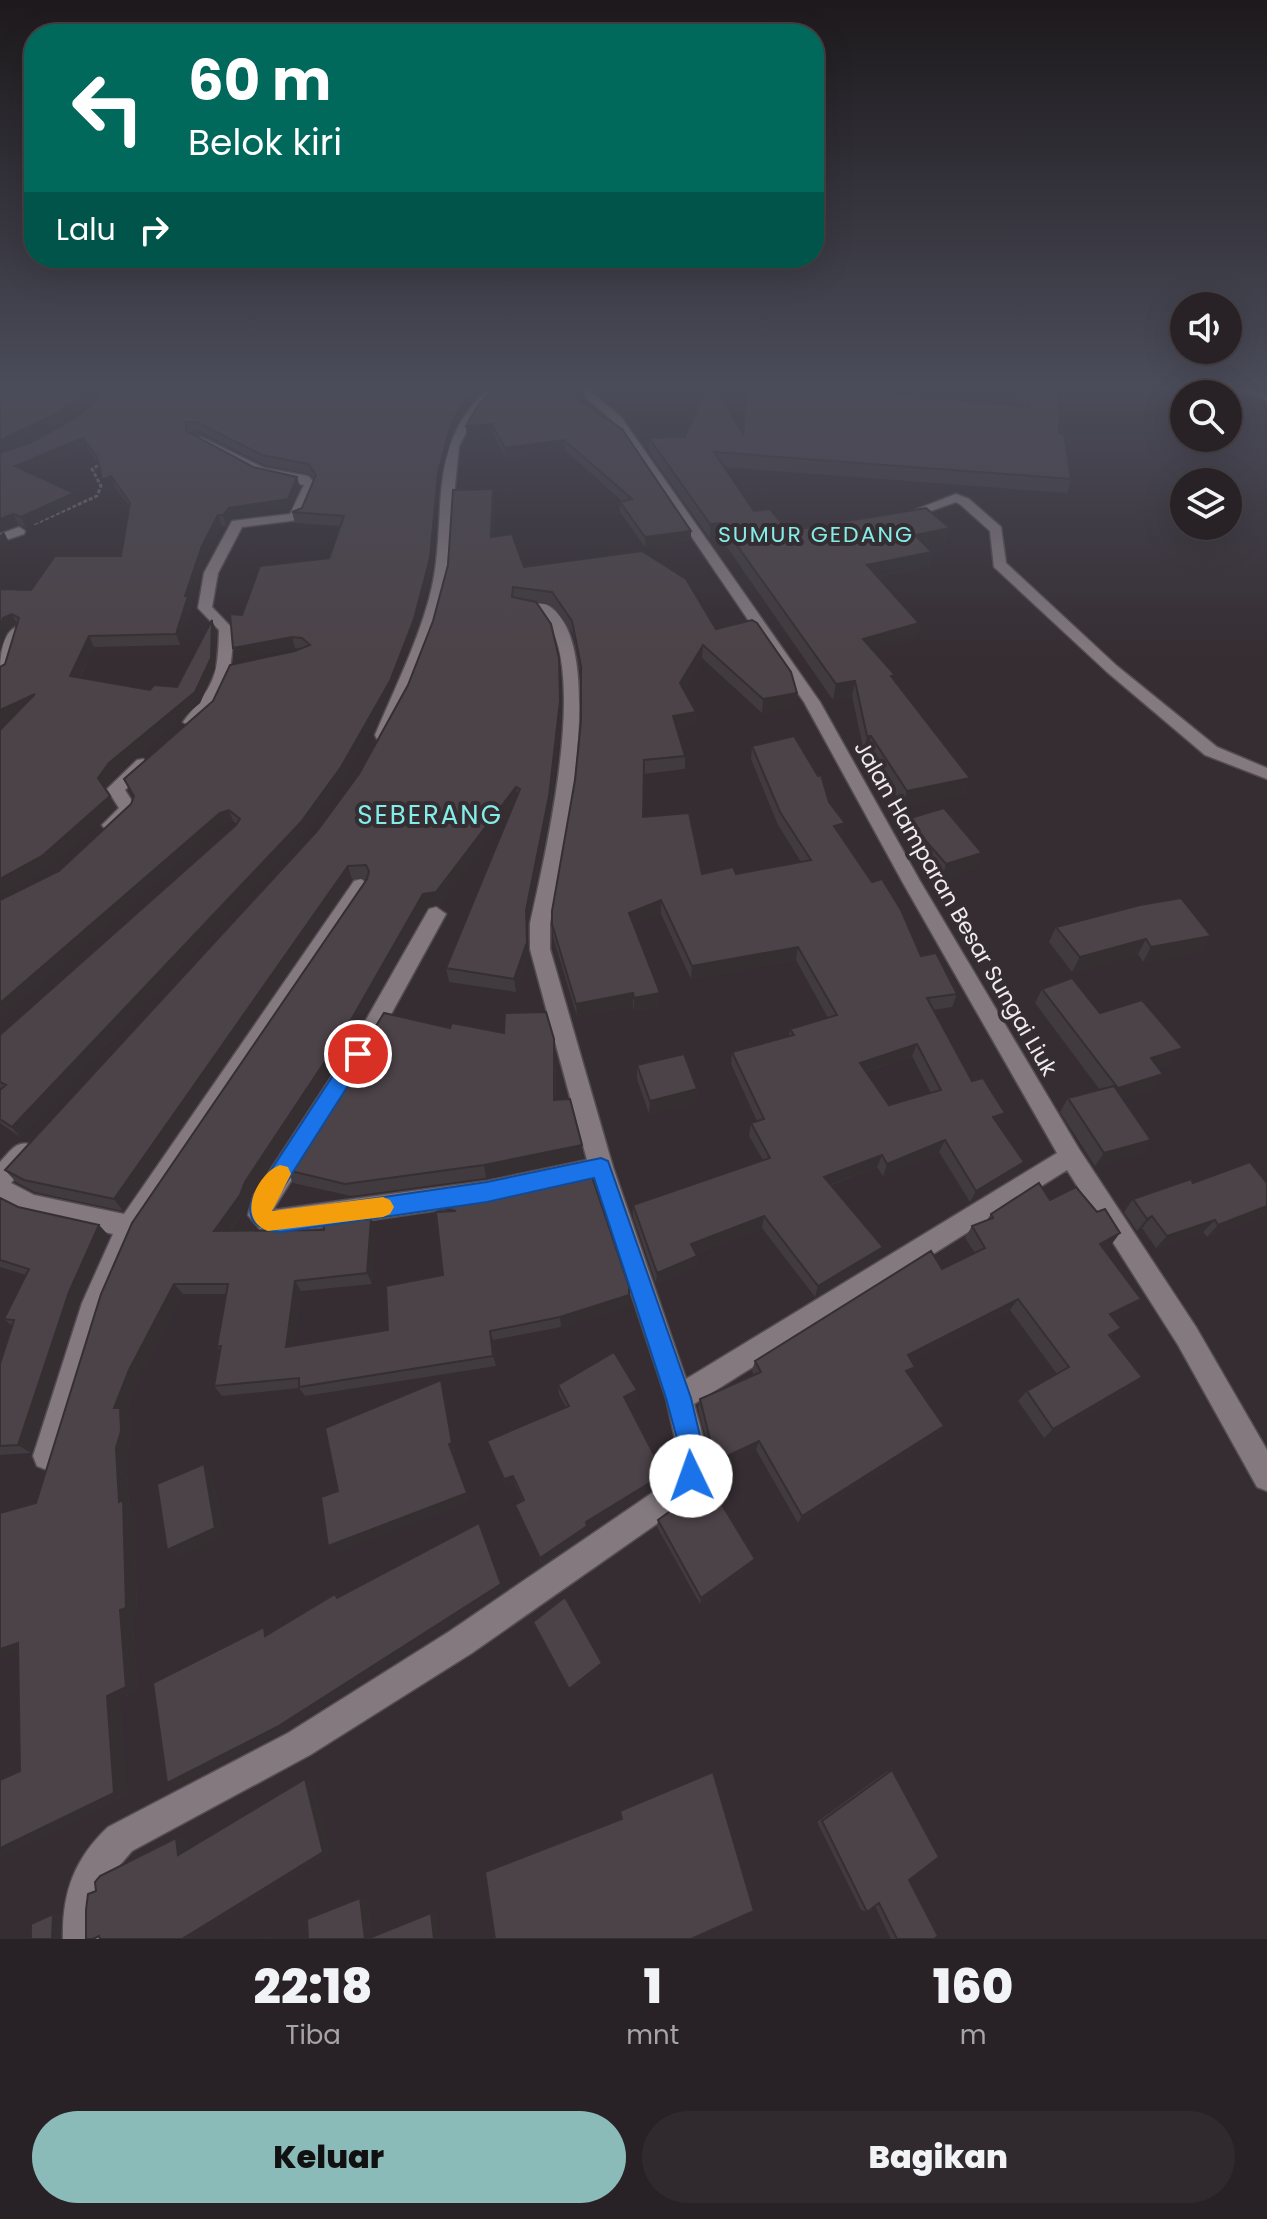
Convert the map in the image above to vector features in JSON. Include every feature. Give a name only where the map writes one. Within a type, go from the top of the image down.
[{"type":"street","points":[[177,735],[209,707],[233,668],[226,629],[205,608],[211,573],[237,524],[293,517],[298,514],[310,484],[304,479],[280,474]]},
{"type":"street","points":[[376,748],[423,640],[437,595],[450,474]]},
{"type":"street","name":"Jalan Hamparan Besar Sungai Liuk","points":[[655,474],[812,702],[912,883],[1071,1156],[1187,1336],[1267,1477]]},
{"type":"street","points":[[888,523],[952,499],[963,500],[996,530],[999,564],[1112,669],[1219,757],[1267,774]]},
{"type":"street","points":[[0,538],[19,531]]},
{"type":"street","points":[[81,1939],[79,1911],[85,1882],[99,1858],[120,1839],[299,1744],[461,1642],[681,1490],[691,1476],[694,1461],[679,1398],[601,1167],[539,938],[569,772],[571,663],[568,649],[547,611],[535,605],[521,605]]},
{"type":"street","points":[[0,674],[16,631]]},
{"type":"street","points":[[98,837],[128,809],[116,789],[156,754]]},
{"type":"street","points":[[47,1456],[95,1303],[129,1226],[361,886]]},
{"type":"street","points":[[436,914],[358,1054],[262,1203],[260,1215],[268,1221],[281,1222],[487,1192],[601,1167]]},
{"type":"street","points":[[0,1179],[32,1143]]},
{"type":"street","points":[[679,1398],[1071,1156]]},
{"type":"street","points":[[0,1189],[30,1205],[129,1226]]},
{"type":"path","points":[[19,531],[97,496],[101,486],[95,474]]},
{"type":"building","points":[[0,474],[34,474],[74,493],[21,517],[13,514],[0,519]]},
{"type":"building","points":[[101,474],[297,477],[288,499],[229,508],[223,515],[218,515],[202,546],[176,634],[89,636],[70,676],[150,690],[154,685],[177,687],[212,620],[211,658],[195,692],[109,763],[98,778],[110,796],[42,856],[0,879],[0,730],[35,694],[0,710],[0,667],[5,664],[19,618],[12,614],[3,618],[0,625],[0,589],[31,590],[55,556],[121,556],[130,503],[111,476],[102,480]]},
{"type":"building","points":[[438,474],[430,558],[414,619],[390,681],[341,767],[301,822],[12,1127],[0,1119],[0,1090],[6,1085],[0,1082],[0,1035],[240,819],[229,810],[220,813],[0,1003],[0,900],[59,871],[131,804],[134,796],[124,779],[213,701],[230,665],[310,645],[302,638],[292,637],[233,648],[230,614],[242,615],[260,566],[329,558],[344,516],[292,512],[302,508],[316,475]]},
{"type":"building","points":[[604,474],[653,474],[691,531],[645,537],[620,502],[632,499]]},
{"type":"building","points":[[675,474],[729,474],[754,511],[770,509],[788,531],[926,508],[950,528],[915,535],[932,552],[867,565],[919,623],[863,639],[895,675],[891,676],[970,778],[907,791],[871,736],[867,736],[855,681],[836,684],[721,523],[710,524]]},
{"type":"building","points":[[1011,474],[1070,474],[1071,479]]},
{"type":"building","points":[[493,489],[491,537],[512,534],[524,567],[642,551],[686,579],[716,629],[752,620],[757,623],[791,672],[797,693],[763,699],[703,645],[680,683],[696,712],[673,716],[685,756],[644,760],[643,817],[689,813],[702,874],[733,867],[736,874],[811,860],[780,812],[752,746],[794,736],[818,776],[821,775],[829,802],[845,823],[834,826],[872,882],[882,879],[901,910],[921,956],[936,953],[957,994],[927,998],[972,1081],[983,1078],[1005,1113],[993,1117],[1024,1162],[976,1191],[945,1140],[887,1164],[882,1155],[824,1177],[883,1247],[818,1286],[764,1216],[691,1244],[697,1256],[657,1273],[633,1205],[770,1158],[751,1123],[764,1119],[732,1052],[794,1035],[790,1029],[837,1015],[798,947],[692,966],[661,900],[629,913],[660,993],[634,998],[633,993],[576,1004],[552,924],[552,911],[575,780],[581,721],[581,666],[572,621],[552,592],[513,587],[512,597],[536,602],[551,624],[559,658],[560,701],[549,796],[526,910],[527,942],[514,979],[446,968],[520,789],[516,787],[436,892],[423,894],[343,1034],[214,1231],[324,1230],[324,1223],[371,1219],[367,1273],[295,1281],[286,1347],[388,1330],[386,1286],[443,1275],[436,1212],[456,1211],[436,1206],[435,1202],[590,1171],[629,1286],[629,1295],[560,1317],[490,1331],[493,1356],[299,1387],[299,1378],[214,1386],[221,1346],[217,1346],[228,1284],[174,1284],[129,1370],[114,1408],[120,1408],[121,1431],[116,1448],[119,1502],[123,1500],[126,1608],[120,1610],[126,1687],[107,1696],[114,1793],[0,1848],[0,1780],[20,1771],[18,1643],[0,1649],[0,1513],[36,1503],[101,1294],[132,1223],[367,879],[369,871],[366,865],[348,866],[114,1199],[24,1180],[5,1170],[317,831],[359,774],[408,685],[433,621],[448,565],[453,490]],"holes":[[[917,1044],[941,1090],[889,1105],[860,1063]]]},
{"type":"building","points":[[944,808],[982,853],[946,864],[907,819]]},
{"type":"building","points":[[1181,898],[1211,936],[1151,947],[1146,939],[1080,957],[1056,927],[1140,905]]},
{"type":"building","points":[[1072,978],[1100,1013],[1142,1000],[1183,1048],[1151,1058],[1163,1074],[1118,1088],[1042,989]]},
{"type":"building","points":[[546,1012],[554,1039],[554,1100],[570,1099],[582,1145],[484,1165],[345,1184],[287,1170],[384,1013],[450,1028],[452,1023],[504,1033],[505,1013]]},
{"type":"building","points":[[684,1054],[697,1089],[650,1101],[637,1065]]},
{"type":"building","points":[[1114,1086],[1151,1140],[1104,1153],[1068,1098]]},
{"type":"building","points":[[1250,1162],[1267,1183],[1267,1206],[1218,1225],[1215,1220],[1167,1236],[1152,1216],[1147,1219],[1133,1199],[1191,1179],[1193,1183]]},
{"type":"building","points":[[1039,1183],[1050,1200],[1076,1187],[1097,1212],[1105,1209],[1120,1233],[1100,1244],[1141,1299],[1110,1314],[1121,1328],[1109,1335],[1142,1377],[1053,1429],[1027,1391],[1069,1367],[1018,1299],[908,1355],[915,1367],[906,1371],[944,1426],[802,1516],[759,1441],[719,1460],[700,1399],[761,1372],[755,1361],[931,1251],[942,1269],[985,1248],[972,1226],[993,1218],[991,1214]]},
{"type":"building","points":[[0,1198],[18,1207],[99,1225],[69,1292],[18,1445],[0,1446],[0,1364],[14,1320],[4,1319],[29,1269],[0,1260]]},
{"type":"building","points":[[614,1352],[637,1390],[624,1397],[664,1474],[586,1522],[587,1526],[540,1558],[515,1505],[524,1500],[513,1476],[504,1479],[487,1441],[569,1406],[558,1385]]},
{"type":"building","points":[[441,1380],[452,1443],[449,1444],[467,1493],[328,1546],[321,1497],[338,1491],[325,1428]]},
{"type":"building","points":[[204,1464],[215,1528],[167,1550],[157,1484]]},
{"type":"building","points":[[713,1490],[755,1559],[701,1598],[658,1520],[680,1504],[684,1511]]},
{"type":"building","points":[[479,1523],[501,1584],[277,1727],[167,1783],[153,1683],[264,1627],[265,1636],[335,1594],[337,1598]]},
{"type":"building","points":[[565,1597],[602,1663],[569,1689],[533,1622]]},
{"type":"building","points":[[892,1770],[939,1857],[909,1880],[938,1936],[934,1939],[897,1939],[879,1903],[867,1912],[822,1821]]},
{"type":"building","points":[[713,1772],[754,1911],[691,1939],[495,1939],[485,1872],[622,1819],[620,1811]]},
{"type":"building","points":[[305,1779],[323,1852],[182,1939],[100,1939],[99,1936],[86,1939],[88,1894],[96,1891],[95,1882],[100,1876],[176,1838],[178,1855]]},
{"type":"building","points":[[360,1898],[365,1939],[308,1939],[307,1919]]},
{"type":"building","points":[[431,1913],[434,1939],[367,1939]]},
{"type":"building","points":[[53,1914],[52,1939],[31,1939],[31,1924]]},
{"type":"slow traffic","points":[[280,1174],[262,1203],[260,1215],[268,1221],[281,1222],[383,1207]]},
{"type":"district","name":"SUMUR GEDANG","points":[[816,534]]},
{"type":"district","name":"SEBERANG","points":[[430,815]]},
{"type":"route","points":[[358,1054],[262,1203],[260,1215],[268,1221],[281,1222],[487,1192],[601,1167],[679,1398],[694,1461],[691,1476]]}]
